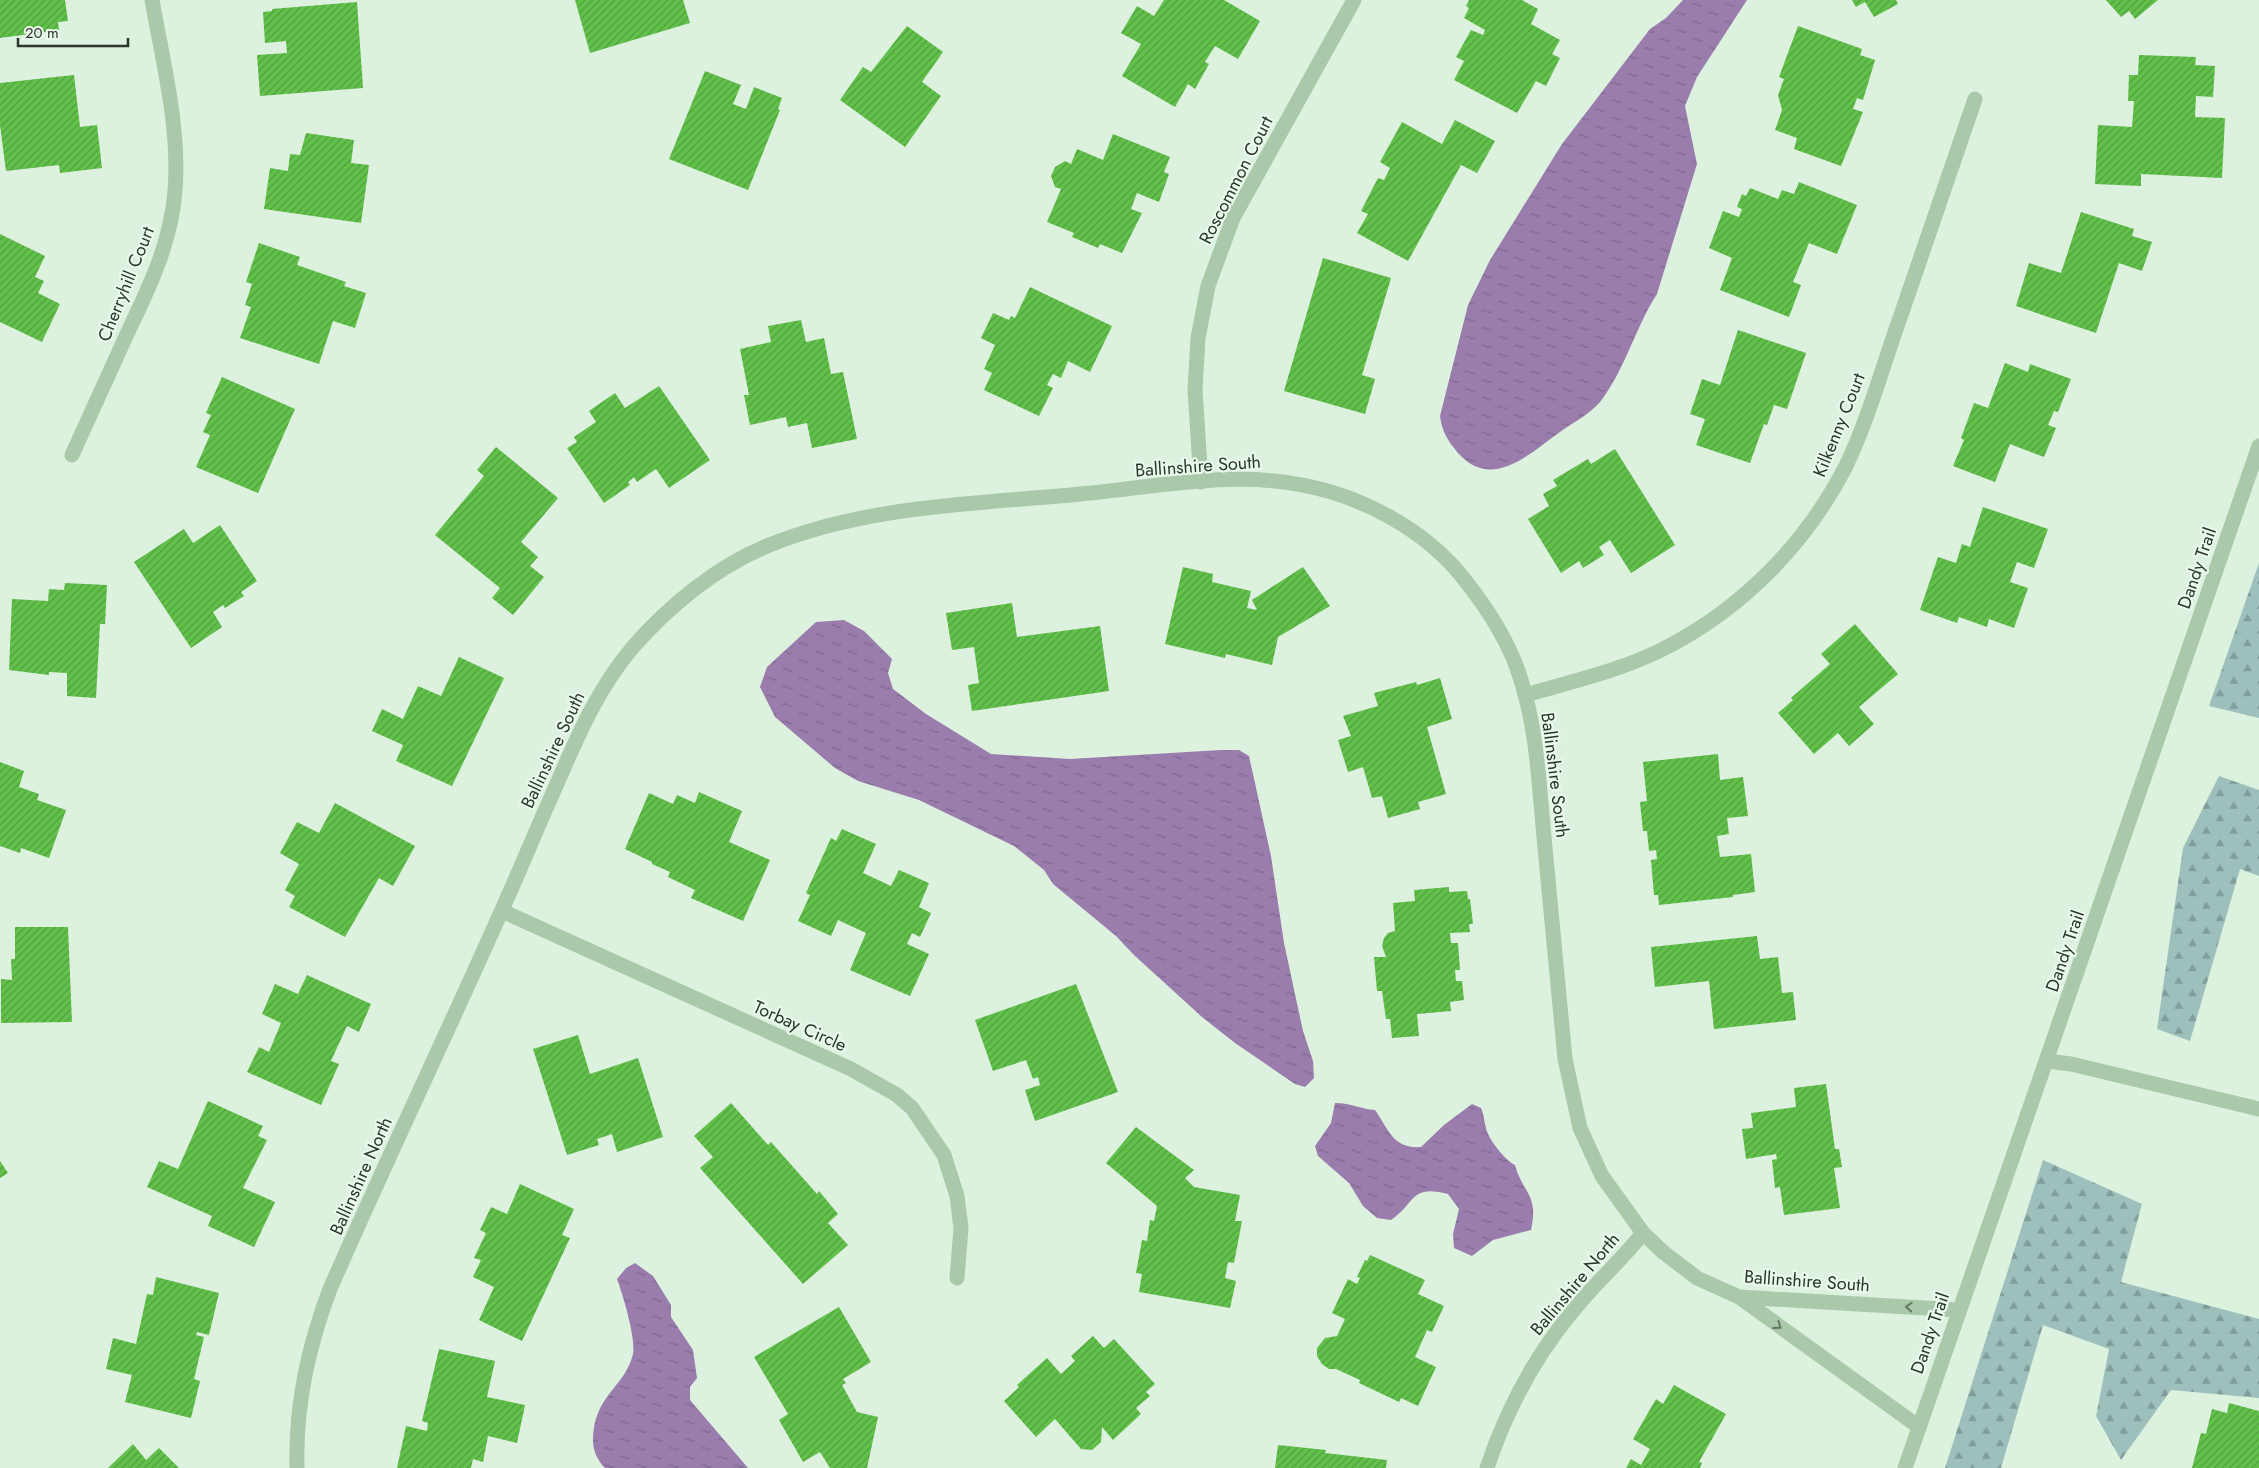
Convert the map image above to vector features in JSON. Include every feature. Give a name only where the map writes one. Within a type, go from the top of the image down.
[{"type":"street","name":"Cherryhill Court","points":[[72,454],[154,274],[166,240],[173,207],[175,156],[173,120],[152,0]]},
{"type":"street","name":"Roscommon Court","points":[[1201,482],[1195,390],[1198,338],[1208,286],[1233,218],[1354,0]]},
{"type":"street","name":"Kilkenny Court","points":[[1525,695],[1636,662],[1683,638],[1753,588],[1800,537],[1829,496],[1860,432],[1975,99]]},
{"type":"street","name":"Dandy Trail","points":[[1905,1468],[1958,1310],[2047,1062],[2259,446]]},
{"type":"street","name":"Ballinshire South","points":[[502,911],[578,734],[602,690],[633,648],[655,624],[695,589],[737,561],[799,534],[882,513],[1201,482],[1264,479],[1332,492],[1372,508],[1408,529],[1448,562],[1460,574],[1500,630],[1521,677],[1536,744],[1568,1076],[1580,1128],[1602,1176],[1643,1233],[1663,1252],[1697,1278],[1739,1297],[1958,1310]]},
{"type":"street","name":"Torbay Circle","points":[[502,911],[851,1069],[897,1095],[912,1108],[944,1156],[947,1164],[957,1196],[962,1228],[956,1278]]},
{"type":"street","name":"Ballinshire North","points":[[296,1468],[297,1429],[305,1375],[324,1305],[502,911]]},
{"type":"street","points":[[2047,1062],[2079,1066],[2259,1109]]},
{"type":"street","name":"Ballinshire North","points":[[1486,1468],[1514,1400],[1540,1354],[1572,1312],[1622,1259],[1643,1233]]},
{"type":"street","points":[[1739,1297],[1919,1427]]},
{"type":"green space","points":[[2259,563],[2259,718],[2209,706]]},
{"type":"green space","points":[[2219,776],[2259,790],[2259,876],[2240,869],[2190,1041],[2157,1029],[2183,848]]},
{"type":"green space","points":[[2043,1160],[2142,1204],[2121,1282],[2259,1319],[2259,1398],[2171,1390],[2121,1460],[2096,1416],[2109,1349],[2043,1325],[2001,1468],[1945,1468]]},
{"type":"water","points":[[1683,0],[1747,0],[1697,77],[1685,106],[1697,164],[1657,294],[1609,390],[1596,406],[1536,450],[1510,465],[1497,469],[1484,469],[1471,464],[1458,453],[1448,440],[1442,427],[1440,416],[1468,305],[1490,260],[1562,144],[1650,29],[1666,18]]},
{"type":"water","points":[[844,620],[864,631],[892,659],[888,673],[893,689],[926,714],[991,754],[1070,759],[1239,750],[1249,756],[1271,856],[1284,943],[1303,1031],[1313,1061],[1314,1078],[1305,1087],[1295,1084],[1235,1043],[1202,1017],[1116,936],[1053,884],[1044,870],[1014,846],[919,800],[858,781],[835,768],[775,717],[760,687],[767,667],[816,622]]},
{"type":"water","points":[[1335,1103],[1375,1110],[1393,1137],[1404,1145],[1412,1147],[1421,1147],[1444,1125],[1472,1104],[1481,1108],[1487,1133],[1502,1154],[1515,1165],[1518,1175],[1532,1201],[1533,1218],[1531,1230],[1493,1240],[1472,1256],[1454,1248],[1453,1234],[1459,1209],[1448,1194],[1427,1191],[1415,1197],[1391,1220],[1377,1218],[1363,1206],[1349,1183],[1318,1156],[1315,1146],[1331,1123]]},
{"type":"water","points":[[635,1263],[653,1276],[671,1305],[671,1317],[693,1350],[697,1378],[690,1387],[690,1400],[748,1468],[605,1468],[598,1459],[593,1441],[594,1425],[598,1413],[629,1366],[633,1354],[631,1327],[617,1279],[626,1268]]},
{"type":"building","points":[[0,0],[65,0],[68,21],[58,22],[59,30],[0,38]]},
{"type":"building","points":[[575,0],[683,0],[690,23],[590,53]]},
{"type":"building","points":[[1164,0],[1224,0],[1260,21],[1238,59],[1215,46],[1205,62],[1209,64],[1195,89],[1188,84],[1175,107],[1122,76],[1141,44],[1121,33],[1137,6],[1154,16]]},
{"type":"building","points":[[1469,0],[1522,0],[1538,9],[1531,24],[1560,40],[1552,54],[1560,58],[1546,86],[1536,81],[1517,113],[1454,80],[1464,61],[1456,57],[1471,30],[1483,35],[1485,30],[1464,18],[1469,8],[1466,6]]},
{"type":"building","points":[[1852,0],[1896,0],[1898,4],[1874,17],[1865,2],[1856,7]]},
{"type":"building","points":[[2106,0],[2158,0],[2135,19],[2129,11],[2121,17]]},
{"type":"building","points":[[357,2],[363,88],[260,96],[257,55],[287,53],[286,41],[265,43],[263,12],[272,11],[272,9]]},
{"type":"building","points":[[907,26],[943,52],[922,82],[941,96],[905,147],[840,100],[863,67],[871,72]]},
{"type":"building","points":[[1798,26],[1862,49],[1860,55],[1875,60],[1863,100],[1857,98],[1853,109],[1863,112],[1841,166],[1794,149],[1797,138],[1775,130],[1782,110],[1778,95],[1784,79],[1779,77]]},
{"type":"building","points":[[2139,55],[2196,57],[2195,65],[2215,66],[2213,97],[2196,96],[2195,117],[2225,118],[2222,178],[2141,174],[2141,186],[2095,184],[2098,125],[2132,127],[2134,101],[2128,101],[2129,75],[2138,75]]},
{"type":"building","points":[[705,71],[741,85],[733,104],[746,109],[754,87],[782,98],[778,109],[780,110],[748,190],[669,159]]},
{"type":"building","points":[[74,75],[80,127],[97,125],[102,168],[60,173],[59,165],[6,171],[0,125],[0,83]]},
{"type":"building","points":[[1455,120],[1495,141],[1477,173],[1461,165],[1408,261],[1357,233],[1368,214],[1361,211],[1378,178],[1384,180],[1390,168],[1380,162],[1402,122],[1442,144]]},
{"type":"building","points":[[306,133],[354,140],[351,163],[369,165],[361,223],[264,209],[270,168],[288,171],[290,154],[300,155]]},
{"type":"building","points":[[1113,134],[1170,157],[1164,172],[1169,174],[1159,202],[1137,193],[1131,209],[1142,213],[1122,253],[1100,244],[1098,248],[1072,237],[1074,233],[1047,222],[1061,189],[1055,187],[1051,176],[1055,167],[1065,161],[1071,164],[1077,149],[1103,160]]},
{"type":"building","points":[[1799,182],[1857,205],[1837,254],[1809,243],[1793,282],[1801,285],[1789,317],[1720,290],[1732,258],[1709,248],[1723,211],[1739,217],[1742,209],[1737,207],[1742,194],[1746,196],[1750,188],[1778,199],[1782,190],[1794,194]]},
{"type":"building","points":[[2081,212],[2134,229],[2132,236],[2152,242],[2142,271],[2119,263],[2096,333],[2016,306],[2029,263],[2061,273]]},
{"type":"building","points":[[0,234],[45,256],[35,277],[44,281],[38,293],[60,304],[42,342],[0,322]]},
{"type":"building","points":[[259,243],[300,257],[297,265],[346,282],[344,286],[366,293],[355,328],[333,321],[319,364],[240,338],[251,307],[245,305],[252,284],[246,282]]},
{"type":"building","points":[[1323,258],[1391,278],[1362,375],[1375,379],[1365,414],[1284,391]]},
{"type":"building","points":[[1030,287],[1112,326],[1090,372],[1068,361],[1061,378],[1053,374],[1047,385],[1053,388],[1039,416],[984,390],[992,373],[984,369],[995,345],[981,338],[993,313],[1009,320],[1011,316],[1015,318]]},
{"type":"building","points":[[801,320],[806,342],[824,338],[831,374],[843,372],[857,439],[812,448],[807,423],[788,427],[786,417],[750,425],[744,395],[749,395],[740,349],[771,342],[768,326]]},
{"type":"building","points":[[1738,330],[1806,353],[1787,409],[1774,405],[1767,425],[1764,424],[1750,463],[1696,445],[1705,419],[1690,414],[1702,379],[1720,385]]},
{"type":"building","points":[[2005,363],[2028,372],[2030,364],[2071,379],[2058,412],[2054,411],[2048,425],[2056,428],[2044,457],[2010,444],[1995,482],[1953,466],[1964,440],[1961,438],[1974,403],[1988,408]]},
{"type":"building","points":[[222,377],[295,409],[258,493],[196,467],[210,435],[203,432],[211,415],[206,413]]},
{"type":"building","points":[[659,386],[710,460],[669,488],[656,469],[637,482],[634,477],[628,482],[630,485],[604,503],[567,448],[577,442],[574,437],[596,422],[589,411],[615,393],[625,408]]},
{"type":"building","points":[[496,447],[558,498],[521,542],[538,557],[530,566],[544,577],[513,615],[492,598],[500,588],[435,535],[484,476],[477,470]]},
{"type":"building","points":[[1615,449],[1675,545],[1631,573],[1610,540],[1599,547],[1604,555],[1583,568],[1579,561],[1561,573],[1528,519],[1549,506],[1543,494],[1557,486],[1553,480],[1588,459],[1591,464]]},
{"type":"building","points":[[1983,507],[2048,529],[2034,568],[2017,562],[2010,582],[2028,588],[2014,628],[1989,619],[1987,627],[1959,617],[1957,623],[1920,610],[1938,557],[1956,563],[1962,544],[1970,547]]},
{"type":"building","points":[[220,525],[257,581],[241,592],[244,596],[225,608],[223,605],[213,612],[222,627],[191,648],[134,562],[184,529],[193,543]]},
{"type":"building","points":[[1183,567],[1213,574],[1212,582],[1251,591],[1247,608],[1257,610],[1252,600],[1303,567],[1330,606],[1278,637],[1272,665],[1226,654],[1225,658],[1165,644]]},
{"type":"building","points":[[65,583],[107,585],[105,624],[100,624],[96,698],[67,696],[67,673],[49,672],[49,675],[9,670],[12,599],[48,601],[49,589],[64,590]]},
{"type":"building","points":[[1012,603],[1017,637],[1100,626],[1109,691],[972,711],[968,685],[979,683],[974,647],[952,650],[946,613]]},
{"type":"building","points":[[1855,624],[1898,674],[1859,707],[1874,724],[1849,746],[1838,733],[1814,754],[1778,713],[1793,700],[1791,698],[1830,664],[1821,654]]},
{"type":"building","points":[[459,657],[504,678],[452,786],[396,761],[403,745],[372,731],[382,709],[403,719],[418,686],[441,696]]},
{"type":"building","points":[[1440,678],[1452,719],[1427,727],[1446,794],[1418,802],[1420,809],[1388,818],[1382,796],[1372,798],[1363,767],[1348,772],[1338,740],[1351,736],[1343,716],[1378,706],[1374,693],[1416,682],[1417,685]]},
{"type":"building","points":[[1718,754],[1720,780],[1743,777],[1748,816],[1727,818],[1729,834],[1717,836],[1720,857],[1751,854],[1755,892],[1733,895],[1733,897],[1659,905],[1658,895],[1654,895],[1651,860],[1657,859],[1656,850],[1649,851],[1647,831],[1643,831],[1640,802],[1647,801],[1643,762]]},
{"type":"building","points":[[0,762],[24,771],[19,787],[39,794],[37,800],[66,810],[49,858],[21,848],[20,853],[0,846]]},
{"type":"building","points":[[699,792],[742,811],[729,842],[770,860],[743,921],[691,898],[695,890],[668,877],[670,872],[625,849],[649,793],[673,804],[677,795],[695,803]]},
{"type":"building","points":[[335,803],[415,846],[393,886],[379,878],[345,937],[289,907],[295,896],[285,890],[299,864],[280,853],[297,822],[319,833]]},
{"type":"building","points":[[842,829],[876,844],[863,873],[891,886],[899,870],[929,883],[919,907],[931,913],[920,937],[912,933],[907,944],[929,954],[910,996],[850,970],[866,933],[838,920],[831,936],[798,921],[810,895],[806,893],[831,838],[836,841]]},
{"type":"building","points":[[1449,887],[1449,892],[1467,891],[1468,899],[1470,899],[1473,924],[1469,924],[1470,932],[1450,933],[1451,943],[1458,943],[1460,970],[1455,970],[1456,981],[1462,981],[1464,1000],[1450,1002],[1451,1011],[1417,1014],[1419,1036],[1392,1038],[1390,1019],[1386,1019],[1382,991],[1377,991],[1374,957],[1386,957],[1382,946],[1384,938],[1388,933],[1395,931],[1393,903],[1415,901],[1414,890]]},
{"type":"building","points":[[15,927],[68,927],[72,1022],[1,1023],[1,979],[12,980],[11,959],[15,959]]},
{"type":"building","points":[[1757,936],[1760,959],[1778,957],[1782,993],[1793,992],[1796,1020],[1714,1029],[1709,981],[1655,987],[1651,947]]},
{"type":"building","points":[[307,975],[371,1004],[359,1032],[347,1026],[331,1061],[339,1064],[321,1105],[247,1072],[259,1047],[269,1052],[281,1023],[262,1014],[275,984],[298,994]]},
{"type":"building","points":[[1076,984],[1118,1092],[1035,1121],[1025,1090],[1040,1085],[1038,1077],[1033,1079],[1026,1060],[993,1071],[975,1020]]},
{"type":"building","points":[[578,1035],[590,1074],[638,1058],[663,1137],[617,1152],[612,1134],[597,1139],[599,1145],[567,1155],[533,1049]]},
{"type":"building","points":[[1826,1084],[1835,1149],[1839,1149],[1842,1167],[1834,1168],[1840,1208],[1784,1215],[1780,1187],[1775,1188],[1772,1160],[1777,1159],[1776,1154],[1746,1159],[1742,1129],[1753,1128],[1751,1113],[1796,1107],[1794,1088]]},
{"type":"building","points":[[208,1101],[263,1126],[258,1136],[267,1140],[243,1188],[275,1202],[254,1247],[208,1226],[212,1216],[147,1187],[159,1161],[178,1169]]},
{"type":"building","points":[[731,1103],[768,1145],[771,1142],[817,1194],[819,1191],[838,1214],[828,1223],[848,1245],[803,1284],[700,1168],[713,1157],[694,1136]]},
{"type":"building","points":[[1136,1127],[1194,1170],[1185,1178],[1194,1187],[1240,1195],[1235,1221],[1242,1221],[1234,1263],[1228,1262],[1225,1278],[1236,1281],[1230,1308],[1139,1292],[1142,1274],[1136,1273],[1142,1240],[1147,1241],[1150,1220],[1154,1221],[1157,1206],[1106,1163]]},
{"type":"building","points":[[0,1161],[8,1173],[0,1178]]},
{"type":"building","points":[[520,1184],[574,1209],[562,1235],[570,1238],[522,1341],[479,1320],[494,1287],[473,1277],[481,1260],[474,1258],[486,1233],[480,1230],[491,1207],[507,1214]]},
{"type":"building","points":[[1370,1255],[1425,1280],[1418,1294],[1444,1306],[1432,1332],[1427,1330],[1415,1357],[1436,1367],[1418,1406],[1401,1398],[1399,1402],[1359,1383],[1360,1380],[1336,1369],[1329,1369],[1322,1364],[1317,1356],[1317,1348],[1325,1338],[1337,1336],[1345,1319],[1332,1313],[1348,1279],[1357,1284],[1360,1278],[1357,1277],[1365,1260],[1367,1261]]},
{"type":"building","points":[[156,1277],[219,1293],[209,1335],[197,1332],[196,1335],[204,1337],[194,1379],[200,1381],[191,1418],[125,1402],[132,1375],[106,1369],[113,1338],[136,1344],[147,1294],[153,1295]]},
{"type":"building","points":[[839,1307],[871,1362],[843,1379],[846,1383],[842,1385],[857,1412],[878,1417],[867,1468],[830,1468],[820,1452],[803,1462],[779,1420],[788,1414],[754,1357]]},
{"type":"building","points":[[1093,1336],[1104,1348],[1114,1339],[1155,1384],[1146,1392],[1150,1396],[1136,1408],[1141,1414],[1113,1440],[1102,1427],[1101,1442],[1092,1450],[1081,1449],[1055,1419],[1036,1437],[1004,1401],[1019,1387],[1017,1385],[1047,1358],[1061,1374],[1075,1361],[1071,1356]]},
{"type":"building","points":[[439,1349],[495,1361],[487,1397],[525,1405],[517,1443],[488,1436],[483,1462],[473,1459],[471,1468],[397,1468],[406,1426],[427,1431],[428,1423],[422,1421]]},
{"type":"building","points":[[1674,1385],[1726,1414],[1699,1462],[1702,1463],[1700,1468],[1626,1468],[1631,1459],[1641,1465],[1650,1449],[1633,1439],[1656,1399],[1663,1404]]},
{"type":"building","points":[[2229,1403],[2259,1411],[2259,1468],[2192,1468],[2201,1433],[2206,1434],[2212,1409],[2227,1413]]},
{"type":"building","points":[[133,1444],[146,1460],[159,1448],[179,1468],[108,1468]]},
{"type":"building","points":[[1278,1445],[1326,1450],[1325,1453],[1387,1460],[1386,1468],[1275,1468]]}]
